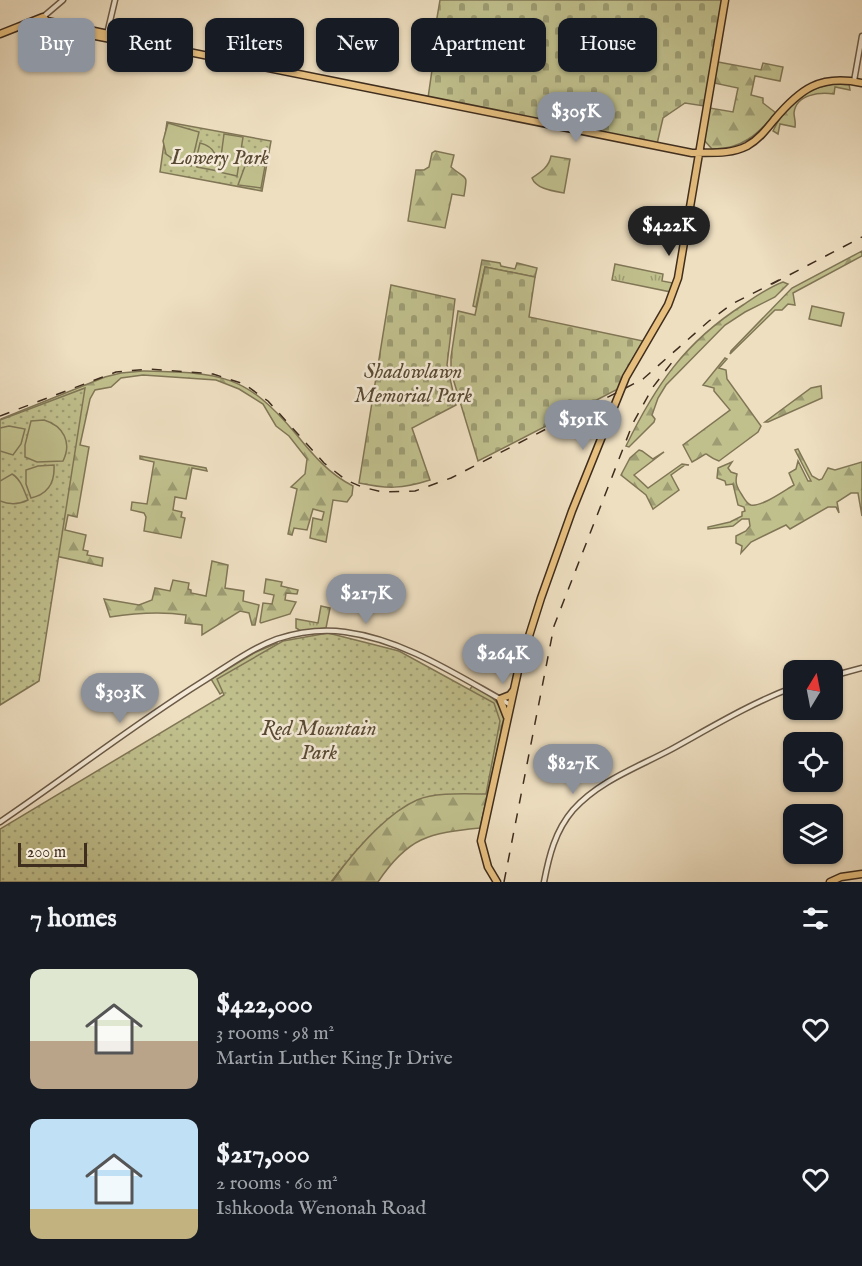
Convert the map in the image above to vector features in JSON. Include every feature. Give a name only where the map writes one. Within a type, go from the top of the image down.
[{"type":"main road","points":[[497,882],[483,855],[482,841],[518,670],[530,629],[572,511],[626,377],[668,305],[678,278],[725,0]]},
{"type":"main road","points":[[43,17],[46,21],[142,45],[660,148],[699,153],[723,153],[747,146],[762,134],[798,94],[812,85],[840,79],[862,83]]},
{"type":"main road","points":[[0,34],[18,27]]},
{"type":"main road","points":[[95,33],[106,35]]},
{"type":"main road","points":[[702,136],[703,145],[713,153]]},
{"type":"main road","points":[[507,719],[500,699],[514,691]]},
{"type":"main road","points":[[830,882],[841,877],[862,874]]},
{"type":"street","points":[[43,17],[63,0]]},
{"type":"street","points":[[106,35],[115,0]]},
{"type":"street","points":[[854,81],[862,36]]},
{"type":"street","points":[[0,822],[161,708],[250,652],[290,635],[328,631],[349,633],[398,646],[466,679],[511,705]]},
{"type":"street","points":[[843,673],[862,668]]},
{"type":"street","points":[[544,882],[548,858],[559,830],[571,812],[591,792],[612,778],[783,692]]},
{"type":"green space","points":[[440,0],[722,0],[704,106],[685,103],[663,118],[657,144],[428,98],[432,72],[546,72],[546,18],[437,18]]},
{"type":"green space","points":[[718,62],[761,70],[763,63],[783,67],[780,81],[755,76],[751,95],[763,98],[763,103],[776,113],[762,128],[740,144],[712,149],[704,140],[710,108],[733,112],[738,88],[714,83]]},
{"type":"green space","points":[[849,84],[850,90],[835,87],[834,94],[822,93],[804,98],[799,102],[794,113],[795,127],[780,124],[778,134],[773,131],[784,112],[798,98],[826,85]]},
{"type":"green space","name":"Lowery Park","points":[[167,122],[271,141],[262,191],[160,172]]},
{"type":"green space","points":[[168,123],[199,132],[191,166],[176,161],[166,154],[163,141]]},
{"type":"green space","points":[[224,134],[243,137],[237,176],[219,172]]},
{"type":"green space","points":[[200,143],[215,153],[218,171],[197,167],[195,164]]},
{"type":"green space","points":[[435,151],[454,155],[451,167],[466,180],[464,196],[452,194],[445,228],[408,221],[416,170],[429,167],[432,153]]},
{"type":"green space","points":[[551,156],[570,159],[564,193],[541,187],[532,178],[546,166]]},
{"type":"green space","points":[[245,166],[265,166],[261,188],[238,185]]},
{"type":"green space","points":[[862,251],[862,256],[793,293],[795,305],[788,304],[782,310],[775,310],[730,354],[792,288]]},
{"type":"green space","points":[[482,260],[500,263],[501,266],[515,269],[517,263],[537,268],[535,277],[485,267],[476,307],[473,306]]},
{"type":"green space","points":[[615,264],[663,274],[662,281],[673,283],[671,292],[612,280]]},
{"type":"green space","points":[[485,267],[535,277],[529,317],[643,341],[618,389],[478,461],[451,372],[451,357],[458,311],[475,315]]},
{"type":"green space","points":[[783,282],[788,284],[775,297],[725,325],[666,385],[652,415],[654,422],[629,447],[626,446],[660,385],[688,350],[723,319],[762,292]]},
{"type":"green space","name":"Shadowlawn Memorial Park","points":[[391,285],[455,299],[447,365],[456,405],[412,428],[430,480],[394,487],[359,483]]},
{"type":"green space","points":[[812,306],[844,313],[841,326],[809,319]]},
{"type":"green space","points":[[725,358],[727,359],[719,368],[726,370],[727,379],[761,426],[758,432],[719,461],[706,454],[692,462],[683,445],[730,410],[714,388],[703,385]]},
{"type":"green space","points":[[143,371],[192,373],[229,380],[261,399],[278,414],[322,463],[336,476],[353,486],[352,495],[347,502],[333,500],[326,542],[310,538],[313,518],[322,520],[324,512],[313,509],[307,530],[294,528],[292,535],[288,534],[297,489],[291,487],[305,474],[307,459],[289,436],[276,426],[263,404],[239,389],[216,380],[143,375],[121,378],[111,387],[95,390],[90,399],[80,445],[89,447],[77,517],[68,515],[65,530],[86,535],[83,550],[88,551],[87,555],[103,558],[102,566],[37,552],[1,419],[105,377]]},
{"type":"green space","points":[[821,386],[822,398],[765,422],[811,388]]},
{"type":"green space","points":[[85,388],[39,681],[0,705],[0,420]]},
{"type":"green space","points":[[44,420],[57,426],[64,436],[67,448],[63,461],[37,462],[25,457],[25,445],[31,421]]},
{"type":"green space","points":[[9,426],[25,429],[21,444],[13,455],[0,451],[0,428]]},
{"type":"green space","points":[[798,449],[812,476],[819,480],[828,468],[835,470],[862,462],[862,516],[858,493],[851,493],[837,502],[839,513],[836,507],[828,507],[790,529],[786,525],[751,542],[741,553],[742,546],[736,543],[736,536],[750,526],[749,519],[742,519],[733,526],[708,529],[708,527],[730,522],[742,516],[742,512],[745,511],[744,507],[738,505],[733,484],[726,485],[725,481],[717,478],[718,468],[732,462],[728,468],[737,474],[738,489],[748,503],[756,505],[794,485],[789,473],[796,469],[798,461],[808,481],[811,481],[795,450]]},
{"type":"green space","points":[[639,450],[653,459],[664,452],[634,475],[648,488],[682,464],[689,465],[685,465],[671,475],[679,490],[653,509],[646,495],[621,475],[630,458]]},
{"type":"green space","points":[[140,456],[206,468],[207,471],[192,468],[186,499],[175,497],[173,510],[182,512],[181,517],[185,518],[181,538],[144,531],[146,517],[144,513],[131,510],[132,502],[147,504],[154,462],[140,459]]},
{"type":"green space","points":[[54,465],[50,486],[42,494],[31,498],[26,484],[26,470],[38,466]]},
{"type":"green space","points":[[12,474],[20,482],[28,500],[14,504],[0,501],[0,481]]},
{"type":"green space","points":[[212,561],[228,565],[225,588],[244,591],[243,601],[259,605],[255,625],[252,625],[249,613],[240,611],[202,635],[202,625],[185,623],[186,615],[148,613],[110,617],[104,599],[139,605],[152,600],[155,588],[170,591],[173,580],[189,583],[188,589],[191,593],[206,596]]},
{"type":"green space","points":[[266,579],[282,582],[281,586],[298,590],[297,594],[286,593],[285,600],[296,602],[290,614],[261,623],[263,603],[272,604],[274,595],[264,593]]},
{"type":"green space","points":[[321,606],[330,608],[326,628],[301,631],[296,628],[296,619],[318,623]]},
{"type":"green space","name":"Red Mountain Park","points":[[328,633],[399,651],[494,703],[500,721],[486,794],[425,797],[405,806],[370,836],[331,882],[0,882],[0,829],[224,695],[217,679],[283,641]]},
{"type":"green space","points":[[277,643],[280,653],[220,694],[211,679],[256,652]]},
{"type":"green space","points":[[473,685],[497,703],[504,719],[480,828],[447,832],[421,840],[399,855],[378,882],[332,882]]},
{"type":"railway","points":[[772,284],[862,237]]},
{"type":"railway","points":[[0,416],[116,372],[150,369],[213,374],[244,384],[268,401],[324,463],[346,480],[382,492],[415,491],[451,478],[643,379],[709,321],[732,304],[779,280]]},
{"type":"railway","points":[[504,882],[554,626],[633,423],[653,387],[673,361]]}]
